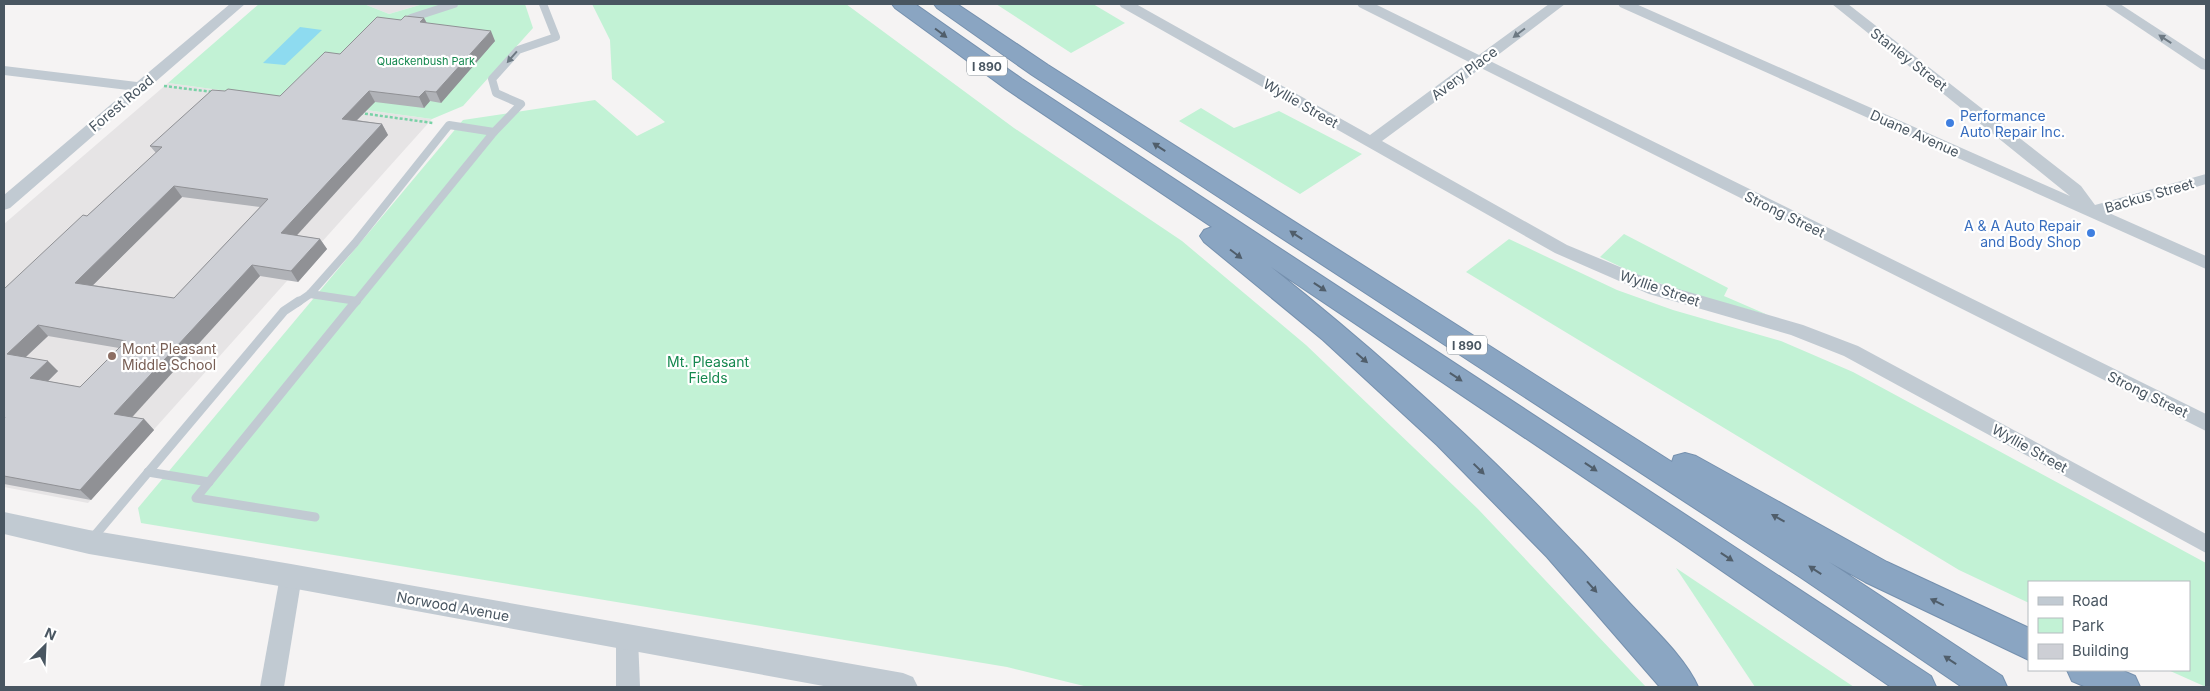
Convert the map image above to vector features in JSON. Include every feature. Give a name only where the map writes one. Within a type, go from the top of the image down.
[{"type":"highway","name":"I 890","points":[[902,4],[958,46],[1721,553],[1919,687]]},
{"type":"highway","name":"I 890","points":[[944,4],[1040,70],[1811,567],[1990,687]]},
{"type":"highway","points":[[1076,125],[1166,201],[1259,271],[1363,359],[1522,510],[1666,668],[1681,687]]},
{"type":"highway","points":[[1331,258],[1707,478],[1820,541],[1928,598],[2028,645]]},
{"type":"highway","points":[[2086,671],[2123,687]]},
{"type":"street","name":"Forest Road","points":[[4,204],[238,4]]},
{"type":"street","name":"Wyllie Street","points":[[1126,4],[1561,249],[1655,289],[1796,330],[1851,351],[2206,544]]},
{"type":"street","name":"Strong Street","points":[[1364,4],[2206,423]]},
{"type":"street","name":"Avery Place","points":[[1371,142],[1558,4]]},
{"type":"street","name":"Duane Avenue","points":[[1625,4],[2206,263]]},
{"type":"street","name":"Stanley Street","points":[[1839,4],[2075,190],[2091,212]]},
{"type":"street","points":[[2111,4],[2206,66]]},
{"type":"street","points":[[4,70],[140,87]]},
{"type":"street","name":"Backus Street","points":[[2091,212],[2206,179]]},
{"type":"street","name":"Norwood Avenue","points":[[4,523],[89,542],[292,576],[903,687]]},
{"type":"street","points":[[272,687],[292,576]]},
{"type":"street","points":[[627,638],[628,687]]},
{"type":"lane","points":[[411,18],[454,4]]},
{"type":"lane","points":[[315,517],[196,498],[494,132],[521,104],[496,93],[492,79],[518,50],[525,46],[556,37],[543,4]]},
{"type":"lane","points":[[89,542],[284,311],[310,294],[355,243],[449,126],[494,132]]},
{"type":"lane","points":[[310,294],[357,301]]},
{"type":"lane","points":[[148,472],[209,482]]},
{"type":"path","points":[[158,85],[221,93]]},
{"type":"path","points":[[353,112],[449,126]]},
{"type":"shaded area","points":[[364,4],[423,4],[389,14]]},
{"type":"shaded area","name":"Mont Pleasant Middle School","points":[[168,83],[432,119],[88,503],[4,487],[4,224]]},
{"type":"green space","name":"Quackenbush Park","points":[[259,4],[364,4],[389,14],[423,4],[525,4],[533,28],[463,106],[432,119],[168,83]]},
{"type":"green space","name":"Mt. Pleasant Fields","points":[[592,4],[846,4],[1014,128],[1182,241],[1306,345],[1478,509],[1646,687],[1088,687],[1007,667],[141,523],[138,508],[463,120],[595,100],[637,136],[665,122],[612,79],[610,40]]},
{"type":"green space","points":[[996,4],[1093,4],[1125,23],[1071,53]]},
{"type":"green space","points":[[1201,108],[1234,128],[1279,111],[1362,154],[1300,194],[1179,121]]},
{"type":"green space","points":[[1624,234],[1728,288],[1724,296],[1768,315],[1698,296],[1644,278],[1600,257]]},
{"type":"green space","points":[[1509,239],[1617,290],[1673,310],[1781,341],[1853,372],[2206,563],[2206,687],[2170,671],[2190,671],[2190,581],[2028,581],[2028,603],[1959,570],[1466,272]]},
{"type":"green space","points":[[1676,568],[1854,687],[1755,687]]},
{"type":"water","points":[[300,27],[322,30],[285,65],[263,63]]},
{"type":"building","name":"Mont Pleasant Middle School","points":[[405,16],[424,18],[420,22],[491,31],[436,92],[425,91],[419,97],[369,91],[342,119],[382,124],[281,233],[320,239],[291,271],[252,265],[114,414],[144,419],[80,490],[4,476],[4,289],[83,215],[87,216],[162,147],[150,146],[212,90],[225,91],[228,89],[280,96],[325,52],[340,54],[377,17],[401,20]],"holes":[[[174,186],[268,199],[174,298],[75,283]],[[38,325],[126,341],[80,387],[30,378],[48,361],[7,354]]]},
{"type":"place","name":"Performance Auto Repair Inc.","points":[[1950,123]]},
{"type":"place","name":"A & A Auto Repair and Body Shop","points":[[2091,233]]},
{"type":"place","name":"Mont Pleasant Middle School","points":[[112,356]]}]
